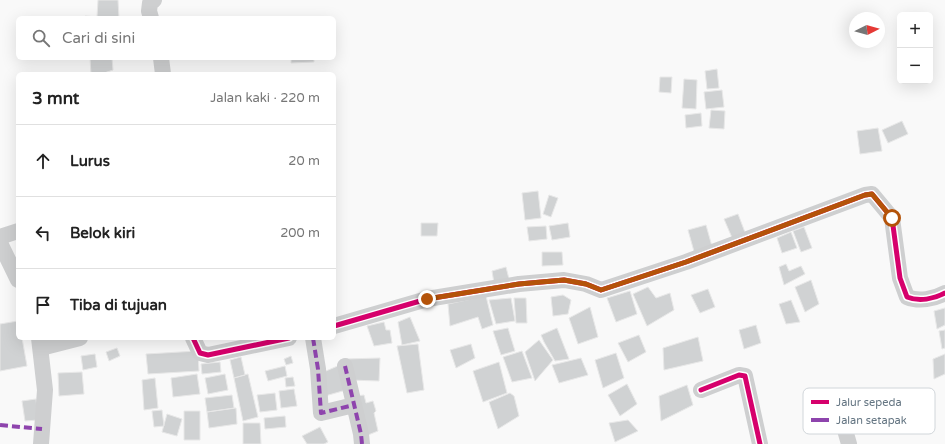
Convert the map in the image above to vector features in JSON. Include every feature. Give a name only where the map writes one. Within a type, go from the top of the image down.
[{"type":"street","points":[[150,16],[149,11],[150,3],[154,0]]},
{"type":"street","points":[[161,60],[163,72]]},
{"type":"street","points":[[336,325],[427,299],[519,284],[564,280],[586,284],[601,290],[686,262],[865,195],[872,194],[892,218],[900,278],[906,297],[915,300],[938,297],[945,293]]},
{"type":"street","points":[[0,237],[16,232]]},
{"type":"street","points":[[0,243],[16,276]]},
{"type":"street","points":[[41,444],[45,390],[40,343],[64,340]]},
{"type":"street","points":[[194,340],[200,353],[208,355],[279,340]]},
{"type":"street","points":[[313,340],[318,369],[321,414],[354,405]]},
{"type":"street","points":[[345,366],[362,444]]},
{"type":"street","points":[[701,390],[739,375],[744,376],[760,444]]},
{"type":"building","points":[[98,0],[118,0],[119,16],[97,16]]},
{"type":"building","points":[[90,60],[112,60],[113,70],[107,72],[91,72]]},
{"type":"building","points":[[291,60],[314,60],[314,62],[291,63]]},
{"type":"building","points":[[717,69],[719,88],[707,89],[705,71]]},
{"type":"building","points":[[660,77],[672,77],[671,93],[659,92]]},
{"type":"building","points":[[684,79],[697,80],[696,109],[682,108]]},
{"type":"building","points":[[722,90],[724,107],[706,109],[704,92]]},
{"type":"building","points":[[711,110],[725,111],[724,129],[709,128]]},
{"type":"building","points":[[701,113],[702,126],[686,128],[685,115]]},
{"type":"building","points":[[902,121],[908,134],[888,143],[882,130]]},
{"type":"building","points":[[878,128],[882,151],[860,154],[857,131]]},
{"type":"building","points":[[538,191],[541,218],[525,220],[522,193]]},
{"type":"building","points":[[549,195],[558,198],[551,217],[543,214]]},
{"type":"building","points":[[738,214],[746,235],[733,240],[724,219]]},
{"type":"building","points":[[421,223],[438,223],[437,236],[421,236]]},
{"type":"building","points":[[568,223],[570,237],[552,240],[549,226]]},
{"type":"building","points":[[706,225],[713,250],[695,255],[688,230]]},
{"type":"building","points":[[546,226],[547,239],[529,241],[527,227]]},
{"type":"building","points":[[804,227],[812,248],[801,252],[793,231]]},
{"type":"building","points":[[791,232],[797,248],[782,253],[777,238]]},
{"type":"building","points":[[542,252],[562,252],[563,265],[542,266]]},
{"type":"building","points":[[786,264],[789,271],[801,266],[805,274],[784,285],[779,267]]},
{"type":"building","points":[[506,267],[509,279],[494,283],[492,271]]},
{"type":"building","points":[[811,280],[819,304],[805,312],[795,287]]},
{"type":"building","points":[[648,287],[656,298],[670,293],[674,310],[647,326],[633,294]]},
{"type":"building","points":[[708,289],[715,307],[700,313],[691,295]]},
{"type":"building","points":[[630,291],[637,314],[616,322],[607,298]]},
{"type":"building","points":[[563,295],[571,300],[568,314],[553,316],[551,297]]},
{"type":"building","points":[[486,296],[493,325],[482,329],[478,317],[450,326],[448,304]]},
{"type":"building","points":[[511,298],[515,321],[496,324],[489,300]]},
{"type":"building","points":[[514,298],[526,298],[527,323],[516,323]]},
{"type":"building","points":[[791,300],[800,322],[786,324],[779,304]]},
{"type":"building","points":[[590,307],[598,337],[578,344],[569,318]]},
{"type":"building","points":[[945,308],[945,325],[937,329],[934,311]]},
{"type":"building","points":[[410,317],[420,341],[402,345],[398,322]]},
{"type":"building","points":[[16,321],[16,340],[22,340],[27,366],[0,371],[0,324]]},
{"type":"building","points":[[384,322],[386,330],[390,330],[392,343],[374,346],[367,326]]},
{"type":"building","points":[[756,325],[761,343],[744,349],[739,330]]},
{"type":"building","points":[[508,328],[515,351],[501,355],[493,331]]},
{"type":"building","points":[[557,328],[569,359],[555,361],[541,335]]},
{"type":"building","points":[[945,330],[945,348],[942,349],[939,331]]},
{"type":"building","points":[[639,335],[646,352],[628,362],[618,343]]},
{"type":"building","points":[[698,337],[703,361],[664,370],[663,348]]},
{"type":"building","points":[[539,340],[553,360],[535,381],[525,352]]},
{"type":"building","points":[[418,344],[424,390],[407,393],[397,346]]},
{"type":"building","points":[[471,344],[475,358],[456,368],[450,350]]},
{"type":"building","points":[[117,348],[120,356],[109,361],[106,352]]},
{"type":"building","points":[[198,351],[199,371],[148,374],[146,354]]},
{"type":"building","points":[[522,351],[532,378],[512,382],[503,357]]},
{"type":"building","points":[[616,353],[624,378],[603,388],[595,360]]},
{"type":"building","points":[[95,354],[97,367],[83,370],[81,356]]},
{"type":"building","points":[[945,354],[945,374],[934,379],[933,359]]},
{"type":"building","points":[[291,356],[293,363],[286,365],[284,359]]},
{"type":"building","points":[[241,357],[245,375],[234,378],[230,360]]},
{"type":"building","points":[[380,358],[379,381],[350,380],[345,359]]},
{"type":"building","points":[[581,358],[588,375],[559,383],[552,365]]},
{"type":"building","points":[[220,362],[221,372],[202,374],[201,364]]},
{"type":"building","points":[[499,362],[507,393],[483,402],[473,371]]},
{"type":"building","points":[[340,365],[346,390],[325,396],[319,374]]},
{"type":"building","points":[[285,366],[287,376],[268,381],[265,371]]},
{"type":"building","points":[[82,372],[84,394],[59,396],[58,373]]},
{"type":"building","points":[[197,374],[200,394],[173,397],[171,378]]},
{"type":"building","points":[[225,374],[228,390],[208,394],[205,378]]},
{"type":"building","points":[[248,374],[258,417],[243,421],[234,378]]},
{"type":"building","points":[[293,377],[295,386],[286,387],[285,378]]},
{"type":"building","points":[[155,378],[158,408],[144,410],[142,380]]},
{"type":"building","points":[[627,384],[637,404],[620,416],[608,395]]},
{"type":"building","points":[[687,385],[693,405],[661,421],[659,396]]},
{"type":"building","points":[[294,389],[297,406],[281,408],[279,391]]},
{"type":"building","points":[[275,393],[277,410],[260,412],[257,395]]},
{"type":"building","points":[[510,393],[514,396],[519,416],[498,429],[489,402]]},
{"type":"building","points":[[232,395],[234,408],[207,412],[205,398]]},
{"type":"building","points":[[364,395],[366,403],[373,401],[376,411],[374,413],[378,431],[363,437],[355,396]]},
{"type":"building","points":[[36,399],[38,420],[25,421],[22,401]]},
{"type":"building","points":[[236,408],[237,424],[209,428],[207,412]]},
{"type":"building","points":[[162,410],[164,426],[154,427],[152,411]]},
{"type":"building","points":[[184,411],[200,411],[200,440],[184,440]]},
{"type":"building","points":[[167,414],[182,419],[177,436],[162,432]]},
{"type":"building","points":[[285,416],[286,427],[265,429],[264,418]]},
{"type":"building","points":[[628,420],[638,431],[615,442],[609,423]]},
{"type":"building","points":[[243,423],[260,423],[261,444],[243,444]]},
{"type":"building","points":[[320,427],[328,442],[324,444],[307,444],[302,436]]},
{"type":"marked path","points":[[313,340],[318,369],[321,413],[354,405]]},
{"type":"marked path","points":[[345,366],[362,444]]},
{"type":"marked path","points":[[0,425],[42,429]]},
{"type":"cycle path","points":[[336,325],[427,299],[519,284],[564,280],[586,284],[601,290],[686,262],[865,195],[872,194],[892,218],[900,278],[907,297],[912,299],[926,299],[945,293]]},
{"type":"cycle path","points":[[194,340],[200,353],[208,355],[279,340]]},
{"type":"cycle path","points":[[701,390],[739,375],[745,376],[760,444]]},
{"type":"route","points":[[427,299],[519,284],[564,280],[586,284],[601,290],[686,262],[865,195],[872,194],[892,218]]}]
